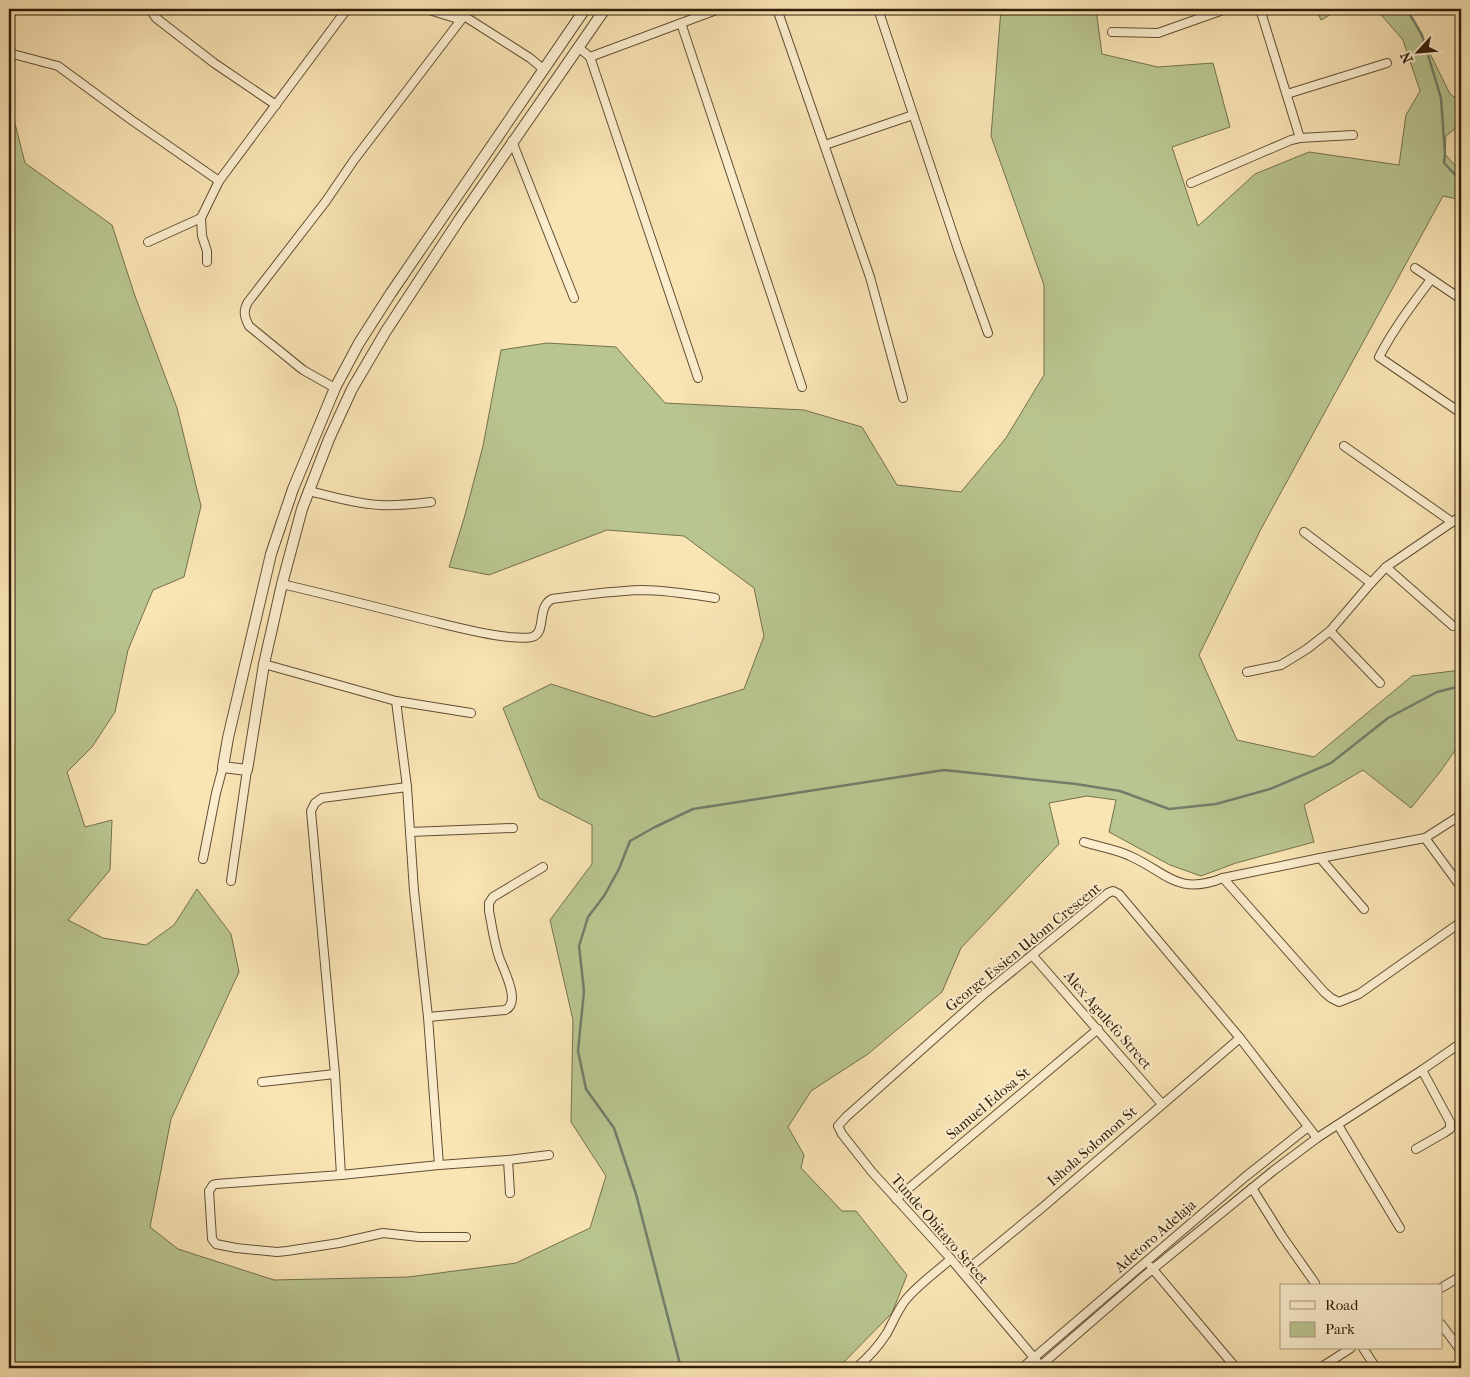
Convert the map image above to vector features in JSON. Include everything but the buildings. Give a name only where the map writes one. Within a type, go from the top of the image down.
[{"type":"street","points":[[150,9],[156,18],[207,57],[276,104]]},
{"type":"street","points":[[207,262],[201,218],[219,181],[347,9]]},
{"type":"street","points":[[426,9],[455,18],[464,16]]},
{"type":"street","points":[[454,9],[530,58],[543,69]]},
{"type":"street","points":[[203,859],[228,738],[271,554],[293,489],[335,388],[359,343],[386,301],[585,9]]},
{"type":"street","points":[[231,881],[264,664],[282,584],[308,491],[352,389],[386,331],[528,117],[605,9]]},
{"type":"street","points":[[590,57],[719,9]]},
{"type":"street","points":[[776,9],[870,277],[903,398]]},
{"type":"street","points":[[878,9],[988,333]]},
{"type":"street","points":[[1112,32],[1158,33],[1226,9]]},
{"type":"street","points":[[1260,9],[1300,138]]},
{"type":"street","points":[[335,388],[302,370],[249,326],[244,310],[248,302],[326,201],[354,160],[464,16]]},
{"type":"street","points":[[681,23],[802,387]]},
{"type":"street","points":[[578,47],[590,57],[698,378]]},
{"type":"street","points":[[9,53],[58,66],[219,181]]},
{"type":"street","points":[[1287,94],[1387,63]]},
{"type":"street","points":[[516,108],[528,117]]},
{"type":"street","points":[[825,146],[913,115]]},
{"type":"street","points":[[1192,183],[1292,140],[1353,135]]},
{"type":"street","points":[[512,141],[574,298]]},
{"type":"street","points":[[148,242],[201,218]]},
{"type":"street","points":[[1415,268],[1461,299]]},
{"type":"street","points":[[1429,282],[1386,342],[1379,357],[1461,412]]},
{"type":"street","points":[[1344,446],[1452,522]]},
{"type":"street","points":[[308,491],[378,505],[431,502]]},
{"type":"street","points":[[1247,672],[1281,664],[1307,649],[1330,631],[1386,567],[1461,516]]},
{"type":"street","points":[[1304,532],[1371,583]]},
{"type":"street","points":[[1386,567],[1453,626]]},
{"type":"street","points":[[282,584],[485,635],[525,638],[537,635],[544,607],[552,599],[597,593],[643,590],[715,598]]},
{"type":"street","points":[[1330,631],[1380,683]]},
{"type":"street","points":[[264,664],[396,701],[471,713]]},
{"type":"street","points":[[396,701],[407,787],[428,1017],[439,1165]]},
{"type":"street","points":[[223,767],[247,770]]},
{"type":"street","points":[[341,1175],[335,1074],[311,811],[315,803],[322,798],[407,787]]},
{"type":"street","points":[[1084,842],[1129,855],[1182,884],[1209,884],[1223,878],[1425,838],[1461,815]]},
{"type":"street","points":[[410,832],[513,828]]},
{"type":"street","points":[[1425,838],[1461,887]]},
{"type":"street","points":[[1320,858],[1364,909]]},
{"type":"street","points":[[428,1017],[505,1010],[512,1005],[508,978],[498,956],[489,903],[493,897],[543,867]]},
{"type":"street","points":[[1223,878],[1324,992],[1340,1002],[1359,994],[1461,922]]},
{"type":"street","name":"George Essien Udom Crescent","points":[[855,1109],[983,995],[1108,893],[1113,891],[1119,894],[1240,1038],[1317,1138]]},
{"type":"street","name":"Alex Agulefo Street","points":[[1033,956],[1162,1104]]},
{"type":"street","name":"Samuel Edosa St","points":[[896,1199],[1098,1029]]},
{"type":"street","name":"Ishola Solomon St","points":[[962,1273],[1240,1038]]},
{"type":"street","points":[[1039,1367],[1273,1171],[1317,1138],[1338,1126],[1461,1043]]},
{"type":"street","points":[[1416,1149],[1450,1129],[1450,1122],[1422,1070]]},
{"type":"street","points":[[262,1082],[335,1074]]},
{"type":"street","name":"Tunde Obitayo Street","points":[[855,1109],[838,1126],[854,1151],[951,1260],[1034,1357],[1039,1367]]},
{"type":"street","points":[[1338,1126],[1400,1228]]},
{"type":"street","name":"Adetoro Adelaja","points":[[1022,1368],[1249,1174],[1308,1127]]},
{"type":"street","points":[[466,1237],[419,1237],[383,1233],[287,1252],[236,1248],[216,1244],[212,1239],[209,1191],[216,1184],[341,1175],[549,1155]]},
{"type":"street","points":[[508,1160],[510,1193]]},
{"type":"street","points":[[1252,1188],[1282,1236],[1315,1282]]},
{"type":"street","points":[[856,1368],[877,1347],[910,1294],[951,1260]]},
{"type":"street","points":[[1147,1262],[1236,1368]]},
{"type":"street","points":[[1442,1287],[1461,1276]]},
{"type":"street","points":[[1442,1325],[1461,1351]]},
{"type":"street","points":[[1320,1368],[1348,1350]]},
{"type":"street","points":[[1364,1350],[1376,1368]]},
{"type":"green space","points":[[1001,9],[1096,9],[1102,54],[1158,67],[1213,63],[1230,127],[1172,147],[1198,226],[1255,174],[1309,152],[1399,165],[1406,115],[1420,91],[1403,40],[1376,9],[1405,9],[1416,25],[1450,94],[1461,102],[1461,124],[1446,136],[1445,154],[1461,172],[1461,200],[1443,196],[1261,529],[1199,655],[1237,740],[1314,757],[1412,676],[1461,670],[1461,742],[1440,772],[1411,808],[1363,770],[1304,805],[1314,842],[1236,863],[1201,876],[1170,865],[1109,832],[1116,800],[1087,796],[1049,803],[1059,844],[961,948],[942,992],[868,1054],[811,1091],[788,1127],[804,1155],[801,1168],[842,1211],[856,1211],[907,1275],[892,1313],[838,1368],[9,1368],[9,100],[25,163],[112,225],[135,296],[177,408],[201,506],[184,577],[153,590],[128,650],[115,712],[92,747],[67,772],[85,827],[112,820],[110,870],[68,920],[103,938],[146,945],[174,925],[197,889],[231,934],[239,972],[171,1119],[150,1227],[178,1249],[274,1280],[408,1277],[516,1263],[590,1228],[606,1176],[571,1122],[573,1020],[550,920],[592,864],[592,825],[539,798],[503,708],[551,684],[654,717],[744,689],[764,636],[754,588],[684,536],[607,530],[489,575],[449,567],[483,446],[501,350],[547,343],[616,347],[665,403],[804,410],[862,427],[897,485],[961,492],[1006,438],[1044,375],[1044,285],[991,136]]},
{"type":"green space","points":[[1316,9],[1340,9],[1321,20]]},
{"type":"waterway","points":[[1407,9],[1422,35],[1441,98],[1444,163],[1461,181]]},
{"type":"waterway","points":[[681,1368],[636,1194],[614,1128],[586,1089],[578,1051],[584,991],[579,946],[588,917],[604,896],[619,869],[630,841],[693,809],[944,770],[1076,784],[1120,791],[1169,809],[1216,804],[1270,789],[1331,763],[1388,718],[1437,692],[1461,686]]}]
